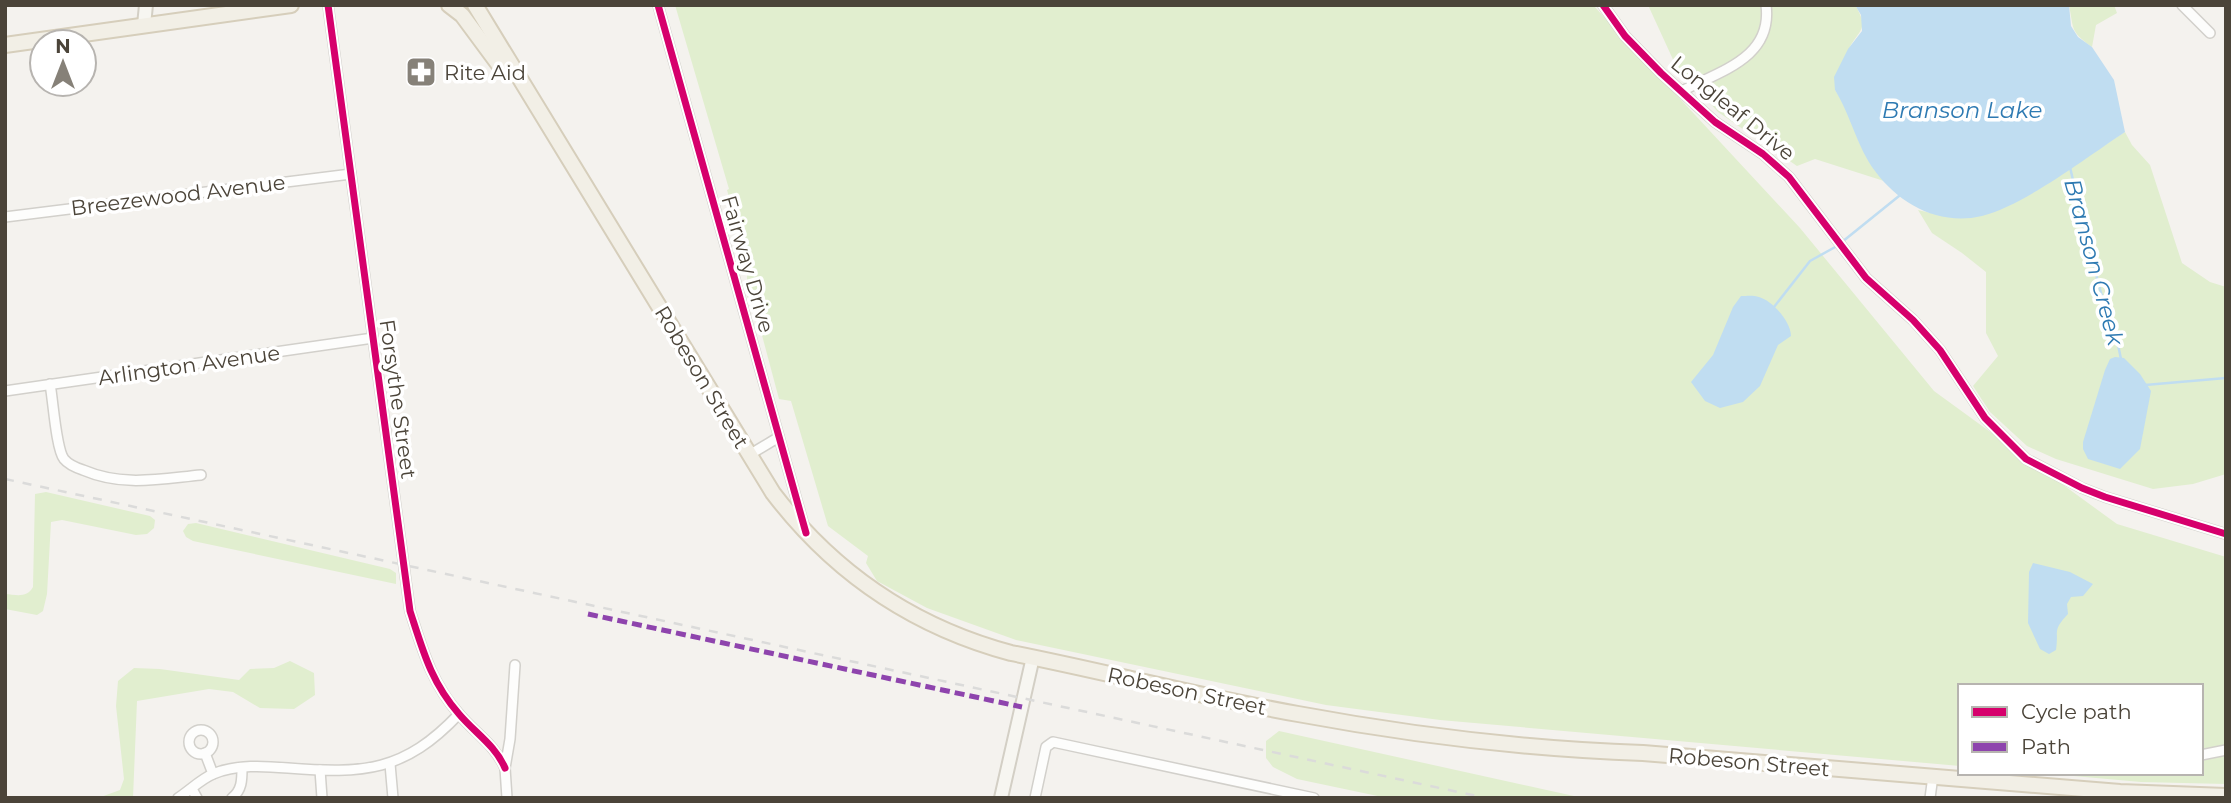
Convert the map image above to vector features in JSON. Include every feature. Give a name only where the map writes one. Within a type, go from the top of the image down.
[{"type":"main road","points":[[144,25],[146,5]]},
{"type":"main road","points":[[5,45],[291,5]]},
{"type":"main road","points":[[449,5],[462,15],[499,65],[519,77]]},
{"type":"main road","name":"Robeson Street","points":[[475,5],[773,493],[806,533],[856,579],[904,611],[959,636],[1033,657],[1296,714],[1395,730],[1593,751],[2120,792],[2226,796]]},
{"type":"main road","points":[[1001,798],[1033,657]]},
{"type":"street","name":"Forsythe Street","points":[[328,5],[410,611],[434,680],[459,714],[499,754],[505,768]]},
{"type":"street","name":"Fairway Drive","points":[[658,5],[806,533]]},
{"type":"street","name":"Longleaf Drive","points":[[1603,5],[1625,36],[1714,122],[1763,155],[1789,177],[1866,278],[1913,320],[1940,350],[1985,418],[2026,458],[2082,488],[2105,497],[2226,534]]},
{"type":"street","points":[[1682,91],[1753,52],[1765,32],[1766,5]]},
{"type":"street","points":[[2182,5],[2210,33]]},
{"type":"street","name":"Breezewood Avenue","points":[[5,217],[351,174]]},
{"type":"street","name":"Arlington Avenue","points":[[5,391],[373,338]]},
{"type":"street","points":[[50,384],[60,447],[64,459],[76,467],[95,475],[127,482],[201,475]]},
{"type":"street","points":[[749,455],[779,437]]},
{"type":"street","points":[[507,798],[505,768],[510,739],[515,665]]},
{"type":"street","points":[[178,798],[213,774],[242,768],[260,766],[320,770],[360,769],[390,764],[426,745],[459,714]]},
{"type":"street","points":[[1035,798],[1046,747],[1053,742],[1314,798]]},
{"type":"street","points":[[2203,755],[2226,750]]},
{"type":"street","points":[[205,753],[213,774]]},
{"type":"street","points":[[390,764],[393,798]]},
{"type":"street","points":[[232,798],[242,783],[242,768]]},
{"type":"street","points":[[320,770],[322,798]]},
{"type":"street","points":[[1930,798],[1933,776]]},
{"type":"street","points":[[191,789],[197,798]]},
{"type":"green space","points":[[675,5],[1593,5],[1800,228],[1934,391],[2117,524],[2226,557],[2226,784],[2141,782],[2062,775],[2203,775],[2203,684],[1958,684],[1958,766],[1440,720],[1326,705],[1016,640],[927,608],[877,581],[866,563],[868,556],[828,526],[791,401],[779,399],[759,324],[747,296],[747,274],[753,270],[746,245],[739,248],[736,240],[740,236],[727,190],[729,189]]},
{"type":"green space","points":[[1648,5],[1855,5],[1862,20],[1861,30],[1846,56],[1835,90],[1845,105],[1859,142],[1884,181],[1815,159],[1797,166],[1718,112],[1676,66]]},
{"type":"green space","points":[[2069,5],[2114,5],[2117,13],[2096,25],[2092,47],[2074,29]]},
{"type":"green space","points":[[2125,132],[2132,145],[2150,165],[2182,263],[2210,282],[2226,287],[2226,474],[2193,484],[2153,489],[2056,459],[2027,446],[1990,412],[1973,386],[1998,356],[1986,333],[1986,272],[1932,233],[1918,210],[1948,217],[2010,205]]},
{"type":"green space","points":[[46,492],[150,516],[155,520],[154,528],[147,534],[136,535],[62,520],[51,522],[47,594],[43,611],[37,615],[5,609],[5,594],[25,594],[33,587],[35,494]]},
{"type":"green space","points":[[196,523],[390,569],[396,573],[396,584],[193,541],[186,537],[183,531],[188,524]]},
{"type":"green space","points":[[290,661],[314,673],[315,695],[294,709],[260,708],[233,692],[209,689],[137,701],[133,798],[98,798],[120,790],[124,779],[116,706],[118,681],[134,668],[239,680],[250,669],[274,668]]},
{"type":"green space","points":[[1279,731],[1583,798],[1387,798],[1297,779],[1273,767],[1266,758],[1266,741]]},
{"type":"water","name":"Branson Lake","points":[[1855,5],[2069,5],[2071,26],[2078,37],[2092,47],[2114,80],[2125,132],[2055,179],[1999,210],[1982,216],[1951,218],[1922,210],[1896,194],[1875,171],[1863,152],[1835,90],[1834,77],[1848,49],[1862,31],[1861,15]]},
{"type":"water","points":[[1741,296],[1757,296],[1775,307],[1785,319],[1791,336],[1778,345],[1760,386],[1743,402],[1720,408],[1705,401],[1691,382],[1713,355],[1733,307]]},
{"type":"water","points":[[2124,358],[2140,374],[2151,391],[2140,449],[2120,469],[2088,459],[2083,449],[2105,370],[2110,359]]},
{"type":"water","points":[[2033,563],[2070,572],[2093,584],[2083,596],[2071,597],[2067,604],[2068,614],[2057,631],[2056,650],[2049,654],[2040,649],[2028,623],[2029,572]]},
{"type":"waterway","name":"Branson Creek","points":[[2070,167],[2085,233],[2121,359]]},
{"type":"waterway","points":[[1842,242],[1899,196]]},
{"type":"waterway","points":[[1774,307],[1810,261],[1837,246]]},
{"type":"waterway","name":"Branson Creek","points":[[2145,385],[2226,378]]},
{"type":"railway","points":[[5,479],[1486,798]]},
{"type":"marked path","points":[[588,614],[1022,707]]},
{"type":"cycle path","points":[[328,5],[410,611],[429,666],[441,690],[459,714],[496,753],[505,768]]},
{"type":"cycle path","points":[[658,5],[806,533]]},
{"type":"cycle path","points":[[1603,5],[1625,36],[1661,73],[1715,122],[1763,154],[1789,177],[1866,278],[1913,320],[1940,350],[1985,418],[2026,459],[2105,497],[2226,534]]},
{"type":"place","name":"Rite Aid","points":[[421,72]]}]
